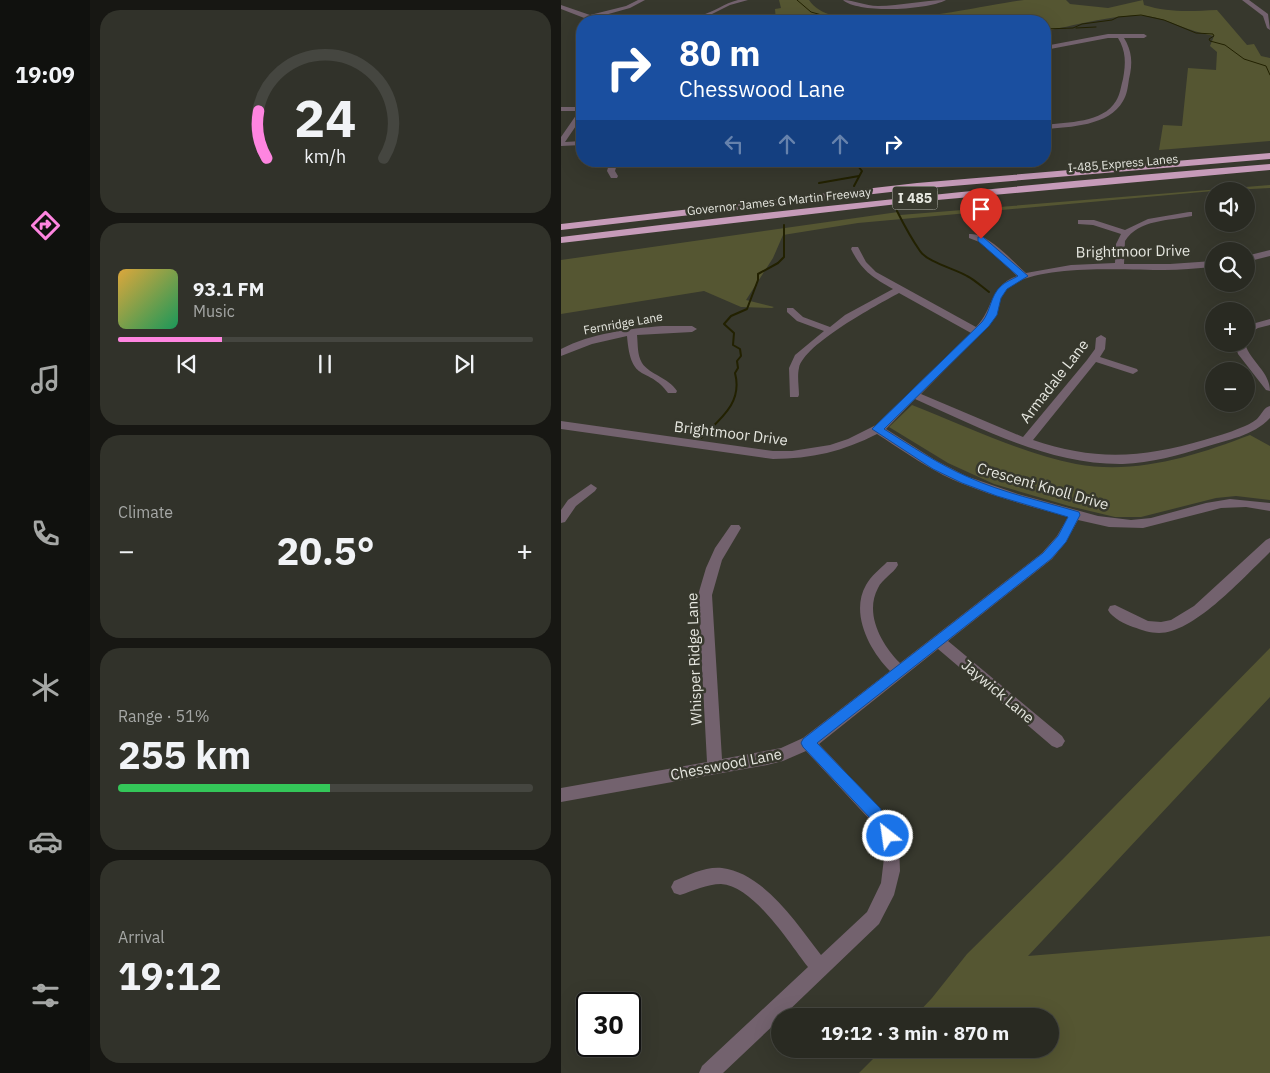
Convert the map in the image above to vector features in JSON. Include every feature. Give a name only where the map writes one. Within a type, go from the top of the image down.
[{"type":"highway","name":"Governor James G Martin Freeway","points":[[561,227],[917,186],[1270,156]]},
{"type":"highway","name":"Governor James G Martin Freeway","points":[[561,240],[907,199],[1270,164]]},
{"type":"highway","name":"I-485 Express Lanes","points":[[561,232],[753,208],[973,185],[1270,164]]},
{"type":"highway","name":"I-485 Express Lanes","points":[[561,236],[913,194],[1077,178],[1270,164]]},
{"type":"street","points":[[597,15],[628,7],[642,0]]},
{"type":"street","points":[[706,15],[728,4],[745,0]]},
{"type":"street","points":[[846,0],[854,5],[866,7],[943,0]]},
{"type":"street","points":[[1245,0],[1266,15],[1270,28]]},
{"type":"street","points":[[561,7],[583,15]]},
{"type":"street","points":[[1257,9],[1270,9]]},
{"type":"street","points":[[1051,47],[1099,37],[1119,35],[1144,36]]},
{"type":"street","points":[[1051,126],[1093,119],[1117,106],[1121,99],[1130,59],[1126,45],[1119,35]]},
{"type":"street","points":[[561,109],[576,110]]},
{"type":"street","points":[[561,142],[576,119]]},
{"type":"street","points":[[561,142],[576,142]]},
{"type":"street","points":[[611,167],[614,176]]},
{"type":"street","points":[[1120,265],[1120,244],[1126,234],[1153,220],[1189,214]]},
{"type":"street","points":[[1081,222],[1094,223],[1126,234]]},
{"type":"street","points":[[972,236],[985,241],[1024,276]]},
{"type":"street","points":[[855,249],[867,269],[977,332]]},
{"type":"street","points":[[1255,257],[1270,253]]},
{"type":"street","name":"Brightmoor Drive","points":[[561,426],[780,456],[831,449],[852,442],[877,429],[977,332],[992,315],[1001,291],[1011,282],[1024,276],[1072,266],[1120,265],[1163,267],[1205,264]]},
{"type":"street","points":[[794,395],[793,375],[797,360],[829,330],[853,314],[899,289]]},
{"type":"street","points":[[790,310],[800,319],[829,330]]},
{"type":"street","points":[[1255,326],[1270,322]]},
{"type":"street","name":"Fernridge Lane","points":[[561,353],[583,342],[668,327],[693,328]]},
{"type":"street","points":[[632,333],[635,358],[638,365],[645,372],[665,382],[672,390]]},
{"type":"street","name":"Armadale Lane","points":[[1026,441],[1094,358],[1102,345],[1101,338]]},
{"type":"street","points":[[1242,352],[1270,388]]},
{"type":"street","points":[[1094,358],[1133,371]]},
{"type":"street","points":[[914,394],[1051,450],[1083,458],[1110,460],[1139,459],[1203,444],[1244,430],[1261,421],[1270,409]]},
{"type":"street","name":"Crescent Knoll Drive","points":[[877,429],[937,467],[965,481],[1075,515],[1112,523],[1132,524],[1164,520],[1218,504],[1242,503],[1270,507]]},
{"type":"street","points":[[563,513],[591,488]]},
{"type":"street","name":"Chesswood Lane","points":[[561,795],[783,754],[808,743],[1054,550],[1075,515]]},
{"type":"street","name":"Whisper Ridge Lane","points":[[715,766],[705,595],[711,570],[724,543],[735,528]]},
{"type":"street","points":[[1115,610],[1127,619],[1145,626],[1167,627],[1187,620],[1270,543]]},
{"type":"street","points":[[892,565],[872,586],[867,607],[874,640],[882,654],[899,671]]},
{"type":"street","name":"Jaywick Lane","points":[[938,640],[1057,741]]},
{"type":"street","points":[[709,1073],[873,918],[887,894],[892,878],[893,856],[891,843],[881,820],[808,743]]},
{"type":"street","points":[[680,887],[721,876],[748,885],[768,904],[820,968]]},
{"type":"green space","points":[[779,0],[809,0],[824,13],[832,15],[776,15],[775,9],[781,8]]},
{"type":"green space","points":[[1024,0],[1066,0],[1070,4],[1108,8],[1143,0],[1144,5],[1153,8],[1181,11],[1217,10],[1247,45],[1254,44],[1261,56],[1270,58],[1270,141],[1159,150],[1163,125],[1182,126],[1188,68],[1216,70],[1217,52],[1210,46],[1214,36],[1147,16],[1123,16],[1051,30],[1051,15],[935,15]]},
{"type":"green space","points":[[1270,185],[1270,188],[1255,189],[1255,186]]},
{"type":"green space","points":[[1205,190],[858,223],[783,235],[773,258],[746,300],[774,307],[772,308],[741,307],[704,291],[561,314],[561,260],[898,212],[900,215]]},
{"type":"green space","points":[[912,405],[1035,453],[1076,464],[1098,467],[1121,467],[1165,462],[1208,450],[1250,435],[1270,446],[1270,500],[1236,496],[1216,498],[1141,517],[1115,517],[1069,506],[994,484],[948,463],[889,427]]},
{"type":"green space","points":[[1270,648],[1270,697],[1028,956],[1270,936],[1270,1073],[859,1073],[874,1058],[1059,1058],[1059,1008],[923,1008],[967,954]]},
{"type":"waterway","points":[[797,0],[811,12],[822,15]]},
{"type":"waterway","points":[[1051,29],[1073,28],[1082,24],[1112,20],[1118,17],[1141,15],[1164,20],[1196,33],[1213,34],[1214,36],[1209,39],[1210,41],[1225,45],[1244,59],[1266,66],[1270,75]]},
{"type":"waterway","points":[[1076,28],[1096,27]]},
{"type":"waterway","points":[[854,186],[862,171],[859,167]]},
{"type":"waterway","points":[[819,183],[859,176]]},
{"type":"waterway","points":[[897,211],[924,255],[935,262],[962,273],[989,292]]},
{"type":"waterway","points":[[701,438],[728,410],[736,393],[735,373],[738,368],[737,361],[741,356],[740,349],[733,345],[734,333],[724,324],[731,316],[747,309],[758,280],[758,274],[778,263],[784,257],[784,225]]},
{"type":"route","points":[[888,836],[881,820],[875,813],[808,743],[1047,556],[1062,539],[1075,515],[965,481],[937,467],[877,429],[985,324],[992,315],[1001,291],[1011,282],[1024,276],[981,239]]}]
